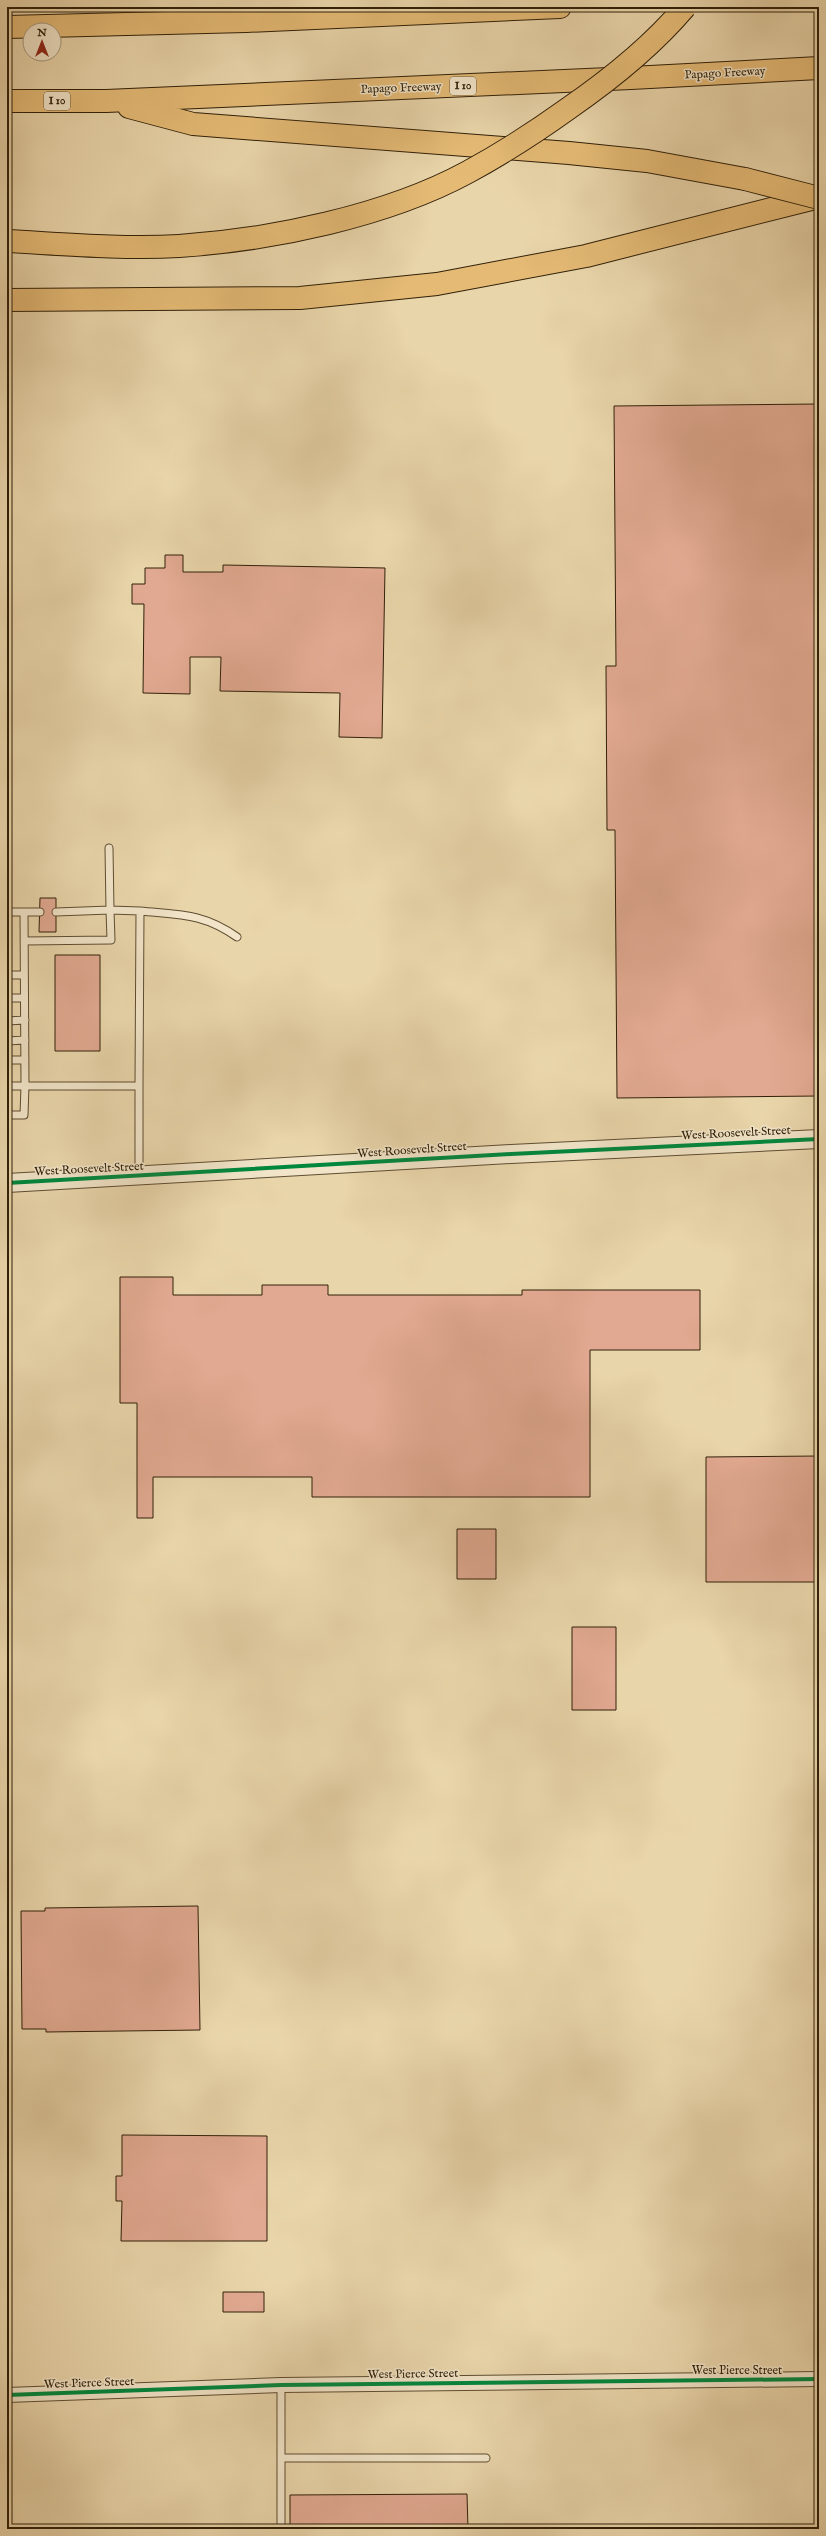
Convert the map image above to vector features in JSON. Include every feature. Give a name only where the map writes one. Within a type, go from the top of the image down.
[{"type":"highway","points":[[7,27],[246,21],[560,7]]},
{"type":"highway","points":[[7,241],[131,246],[178,246],[222,242],[333,221],[389,205],[467,173],[552,121],[590,94],[645,48],[685,7]]},
{"type":"highway","name":"Papago Freeway","points":[[7,101],[106,101],[631,78],[819,68]]},
{"type":"highway","points":[[106,101],[193,124],[576,153],[679,166],[745,179],[819,198]]},
{"type":"highway","points":[[7,300],[300,298],[437,284],[586,256],[819,198]]},
{"type":"street","name":"West Roosevelt Street","points":[[7,1183],[511,1154],[819,1139]]},
{"type":"street","name":"West Pierce Street","points":[[7,2395],[281,2385],[819,2379]]},
{"type":"lane","points":[[24,941],[111,940],[109,848]]},
{"type":"lane","points":[[56,912],[110,910],[195,916],[219,924],[237,937]]},
{"type":"lane","points":[[138,1176],[140,911]]},
{"type":"lane","points":[[7,912],[40,912]]},
{"type":"lane","points":[[7,1115],[24,1116],[24,912]]},
{"type":"lane","points":[[7,975],[24,975]]},
{"type":"lane","points":[[7,998],[24,998]]},
{"type":"lane","points":[[7,1021],[25,1020]]},
{"type":"lane","points":[[7,1041],[25,1040]]},
{"type":"lane","points":[[7,1060],[25,1060]]},
{"type":"lane","points":[[7,1086],[138,1086]]},
{"type":"lane","points":[[819,2060],[819,2122]]},
{"type":"lane","points":[[281,2385],[281,2529]]},
{"type":"lane","points":[[281,2458],[486,2458]]},
{"type":"building","points":[[819,404],[819,1096],[617,1098],[615,830],[607,830],[606,666],[616,666],[614,406]]},
{"type":"building","points":[[165,555],[183,555],[183,572],[223,572],[223,565],[385,568],[382,738],[339,737],[340,693],[220,691],[221,657],[190,657],[190,694],[143,693],[144,604],[132,604],[132,584],[145,584],[145,568],[165,568]]},
{"type":"building","points":[[40,898],[56,898],[56,932],[39,932]]},
{"type":"building","points":[[55,955],[100,955],[100,1051],[55,1051]]},
{"type":"building","points":[[120,1277],[173,1277],[173,1295],[262,1295],[262,1285],[328,1285],[328,1295],[522,1295],[522,1290],[700,1290],[700,1350],[590,1350],[590,1497],[312,1497],[312,1477],[153,1477],[153,1518],[137,1518],[137,1403],[120,1403]]},
{"type":"building","points":[[819,1456],[819,1582],[706,1582],[706,1457]]},
{"type":"building","points":[[457,1529],[496,1529],[496,1579],[457,1579]]},
{"type":"building","points":[[572,1627],[616,1627],[616,1710],[572,1710]]},
{"type":"building","points":[[198,1906],[200,2030],[46,2032],[46,2029],[22,2029],[21,1911],[45,1911],[45,1908]]},
{"type":"building","points":[[122,2135],[267,2136],[267,2241],[121,2241],[122,2201],[116,2201],[116,2176],[122,2176]]},
{"type":"building","points":[[223,2292],[264,2292],[264,2312],[223,2312]]},
{"type":"building","points":[[467,2494],[468,2529],[290,2529],[290,2495]]},
{"type":"cycle path","points":[[7,1183],[511,1154],[819,1139]]},
{"type":"cycle path","points":[[7,2395],[281,2385],[819,2379]]}]
